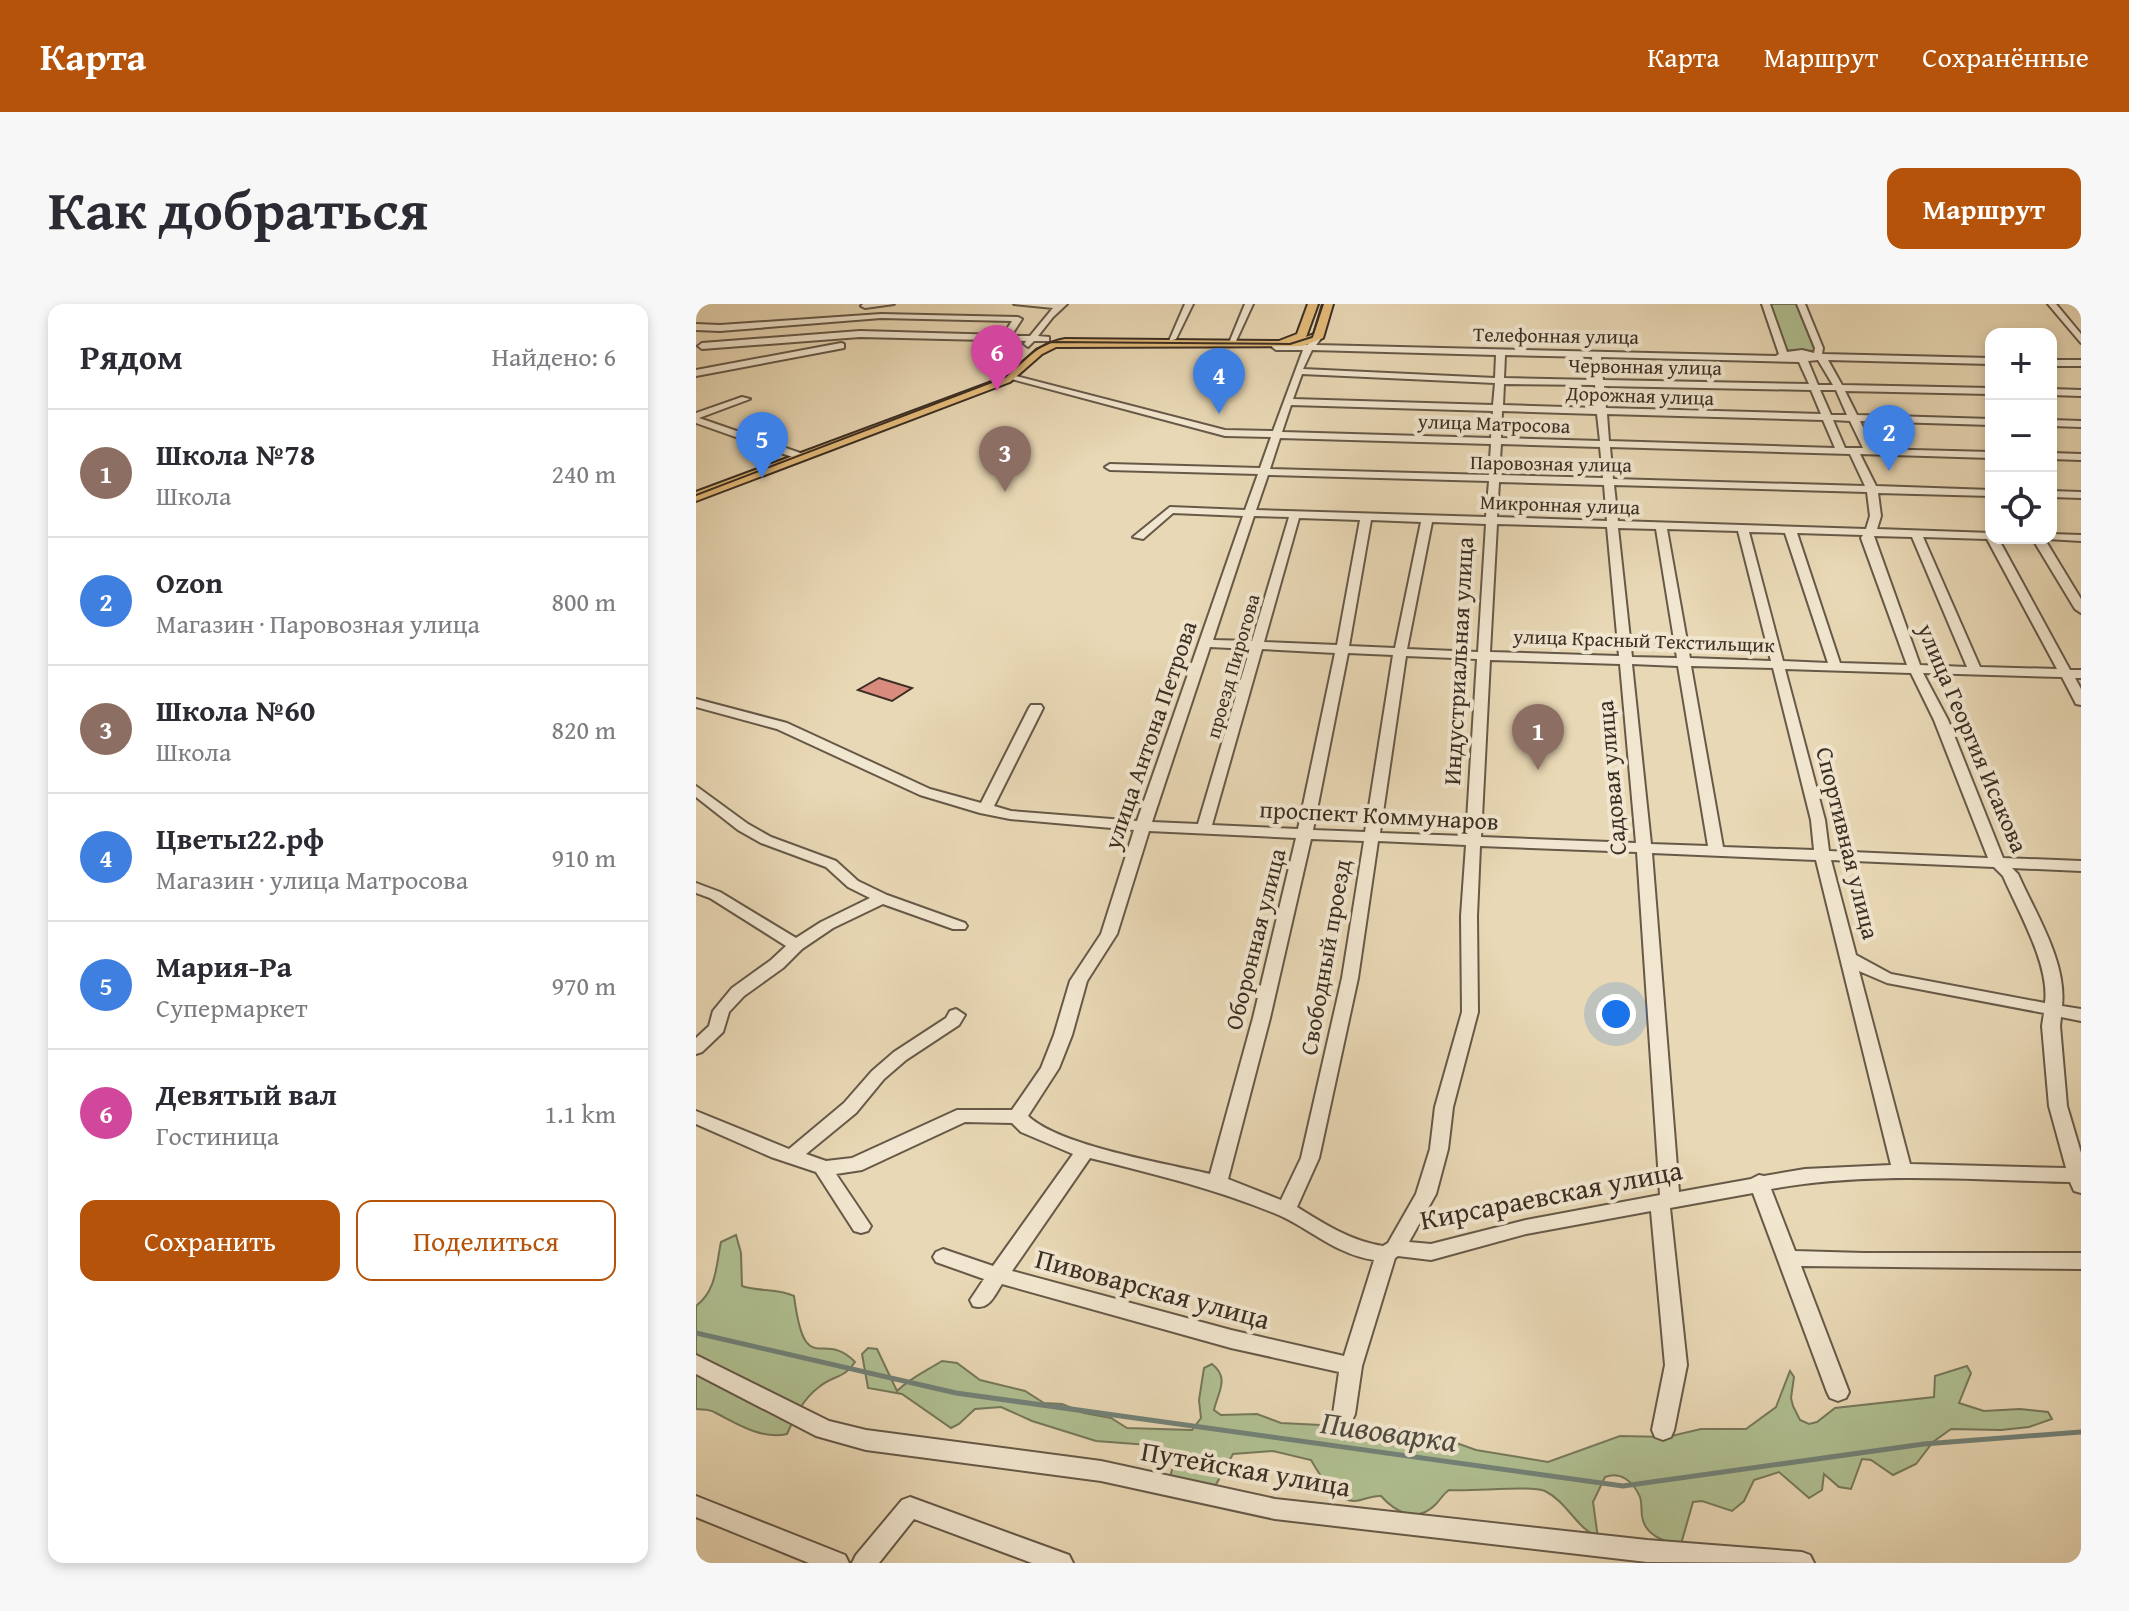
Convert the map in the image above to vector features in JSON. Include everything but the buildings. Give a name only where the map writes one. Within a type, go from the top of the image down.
[{"type":"main road","name":"улица Антона Петрова","points":[[1308,343],[1313,304]]},
{"type":"main road","name":"улица Антона Петрова","points":[[1308,343],[1328,304]]},
{"type":"main road","points":[[1041,342],[1172,339],[1277,344]]},
{"type":"main road","points":[[1041,342],[1308,343]]},
{"type":"main road","points":[[696,497],[1025,368],[1041,342]]},
{"type":"main road","points":[[696,490],[798,455]]},
{"type":"street","points":[[860,334],[865,305],[890,304]]},
{"type":"street","points":[[1018,304],[1064,305]]},
{"type":"street","points":[[1172,339],[1189,304]]},
{"type":"street","points":[[1232,341],[1249,304]]},
{"type":"street","points":[[1766,304],[1783,356]]},
{"type":"street","points":[[1801,304],[1821,357],[1869,451]]},
{"type":"street","points":[[2052,304],[2081,340]]},
{"type":"street","points":[[702,346],[860,334],[1005,338],[1041,342],[1064,305]]},
{"type":"street","points":[[696,327],[720,328],[862,317],[1018,319],[1005,338]]},
{"type":"street","points":[[696,373],[779,355],[894,337]]},
{"type":"street","name":"Телефонная улица","points":[[1308,343],[1501,352],[1783,356]]},
{"type":"street","name":"Телефонная улица","points":[[1308,343],[1783,356]]},
{"type":"street","name":"улица Антона Петрова","points":[[1017,1117],[1033,1099],[1062,1039],[1081,975],[1106,943],[1113,914],[1308,343]]},
{"type":"street","name":"Индустриальная улица","points":[[1344,1414],[1351,1366],[1391,1251],[1426,1194],[1439,1149],[1444,1107],[1470,1012],[1469,916],[1501,352]]},
{"type":"street","name":"Садовая улица","points":[[1596,354],[1606,482],[1644,848],[1676,1365],[1663,1430]]},
{"type":"street","points":[[1783,356],[1985,361]]},
{"type":"street","points":[[1783,356],[1803,360],[1821,357]]},
{"type":"street","points":[[1803,360],[1841,451]]},
{"type":"street","points":[[2057,363],[2081,363]]},
{"type":"street","name":"Червонная улица","points":[[1298,371],[1600,383],[1985,391]]},
{"type":"street","name":"улица Матросова","points":[[1009,375],[1209,430],[1278,435],[1985,455]]},
{"type":"street","points":[[2057,392],[2081,393]]},
{"type":"street","points":[[696,418],[745,399]]},
{"type":"street","name":"Дорожная улица","points":[[1289,402],[1985,422]]},
{"type":"street","points":[[696,418],[798,455]]},
{"type":"street","points":[[2057,423],[2081,424]]},
{"type":"street","name":"улица Георгия Исакова","points":[[1854,451],[1871,489],[1878,516],[1867,538],[1915,669],[1941,720],[1997,862],[2010,874],[2047,958],[2055,994],[2052,1054],[2058,1106],[2078,1180]]},
{"type":"street","points":[[2057,456],[2081,457]]},
{"type":"street","name":"Паровозная улица","points":[[1110,467],[1985,493]]},
{"type":"street","points":[[2057,494],[2081,495]]},
{"type":"street","name":"Микронная улица","points":[[1139,537],[1170,510],[1985,537]]},
{"type":"street","name":"проезд Пирогова","points":[[1204,829],[1260,645],[1295,514]]},
{"type":"street","name":"Оборонная улица","points":[[1217,1183],[1251,1061],[1305,834],[1344,650],[1366,516]]},
{"type":"street","name":"Свободный проезд","points":[[1286,1210],[1310,1158],[1350,978],[1400,652],[1427,518]]},
{"type":"street","points":[[1661,526],[1716,851]]},
{"type":"street","name":"Спортивная улица","points":[[1743,529],[1818,820],[1822,855],[1902,1171]]},
{"type":"street","points":[[1790,530],[1835,666]]},
{"type":"street","points":[[1916,533],[1975,670]]},
{"type":"street","points":[[2057,537],[2081,538]]},
{"type":"street","points":[[1996,544],[2081,701]]},
{"type":"street","points":[[2042,544],[2081,609]]},
{"type":"street","name":"улица Красный Текстильщик","points":[[1207,643],[1484,656],[2081,674]]},
{"type":"street","name":"проспект Коммунаров","points":[[696,703],[803,734],[925,792],[985,810],[1145,826],[2081,866]]},
{"type":"street","points":[[985,810],[1036,708]]},
{"type":"street","points":[[698,793],[766,840],[831,864],[853,884],[882,898],[959,926]]},
{"type":"street","points":[[696,888],[715,895],[796,945]]},
{"type":"street","points":[[696,1048],[717,1028],[721,1011],[738,992],[777,964],[796,945],[827,925],[882,898]]},
{"type":"street","points":[[1850,959],[1887,978],[2081,1015]]},
{"type":"street","points":[[791,1157],[850,1108],[878,1075],[900,1056],[953,1021],[956,1015]]},
{"type":"street","points":[[696,1117],[791,1157],[826,1168],[855,1165],[963,1115],[1017,1117]]},
{"type":"street","name":"Кирсараевская улица","points":[[1017,1117],[1041,1134],[1086,1150],[1217,1183],[1286,1210],[1328,1236],[1366,1251],[1431,1252],[1526,1227],[1759,1182],[1902,1171],[2078,1180]]},
{"type":"street","points":[[980,1300],[1086,1150]]},
{"type":"street","points":[[826,1168],[826,1174],[861,1226]]},
{"type":"street","points":[[1759,1182],[1838,1392]]},
{"type":"street","name":"Пивоварская улица","points":[[943,1257],[997,1275],[1231,1339],[1351,1366]]},
{"type":"street","points":[[1787,1258],[2081,1261]]},
{"type":"street","name":"Путейская улица","points":[[696,1364],[824,1429],[866,1440],[1101,1471],[1275,1509],[1647,1551],[1802,1563]]},
{"type":"street","points":[[696,1506],[837,1563]]},
{"type":"street","points":[[864,1563],[910,1507],[1061,1563]]},
{"type":"green space","points":[[1767,304],[1796,304],[1815,351],[1784,350]]},
{"type":"green space","points":[[736,1235],[741,1253],[742,1286],[794,1296],[798,1322],[809,1345],[833,1349],[855,1362],[847,1371],[824,1383],[808,1397],[787,1434],[758,1433],[712,1411],[696,1409],[696,1306],[712,1285],[721,1242]]},
{"type":"green space","points":[[868,1348],[877,1349],[897,1391],[942,1361],[957,1363],[980,1380],[1025,1391],[1044,1403],[1062,1404],[1084,1413],[1111,1418],[1127,1428],[1192,1430],[1201,1418],[1199,1400],[1204,1368],[1212,1364],[1222,1380],[1214,1410],[1221,1415],[1257,1414],[1281,1423],[1401,1429],[1476,1450],[1548,1462],[1620,1436],[1667,1437],[1701,1429],[1746,1429],[1776,1407],[1790,1371],[1794,1377],[1793,1406],[1800,1420],[1809,1424],[1817,1422],[1835,1408],[1934,1397],[1935,1376],[1967,1366],[1971,1373],[1959,1403],[1984,1411],[2020,1409],[2048,1412],[2052,1419],[2029,1427],[2001,1430],[1951,1429],[1933,1442],[1916,1464],[1893,1475],[1871,1460],[1862,1459],[1851,1489],[1839,1487],[1824,1474],[1822,1490],[1809,1498],[1779,1472],[1754,1480],[1744,1501],[1732,1511],[1702,1501],[1693,1502],[1681,1544],[1668,1542],[1651,1533],[1642,1516],[1637,1491],[1630,1482],[1616,1475],[1605,1477],[1593,1502],[1598,1538],[1553,1496],[1538,1489],[1449,1490],[1429,1510],[1407,1514],[1381,1496],[1357,1501],[1340,1497],[1328,1486],[1311,1460],[1273,1451],[1233,1454],[1214,1488],[1170,1478],[1176,1452],[1149,1445],[1096,1441],[1032,1421],[1001,1407],[975,1409],[951,1428],[902,1394],[868,1388],[862,1354]]},
{"type":"waterway","name":"Пивоварка","points":[[696,1333],[956,1393],[1623,1486],[1924,1444],[2081,1432]]},
{"type":"tram line","points":[[696,495],[1005,377],[1036,349],[1051,342],[1290,344],[1312,337],[1323,304]]},
{"type":"place","name":"Девятый вал","points":[[997,391]]},
{"type":"place","name":"Цветы22.рф","points":[[1219,414]]},
{"type":"place","name":"Ozon","points":[[1889,471]]},
{"type":"place","name":"Мария-Ра","points":[[762,478]]},
{"type":"place","name":"Школа №60","points":[[1005,492]]},
{"type":"place","name":"Школа №78","points":[[1538,770]]}]
